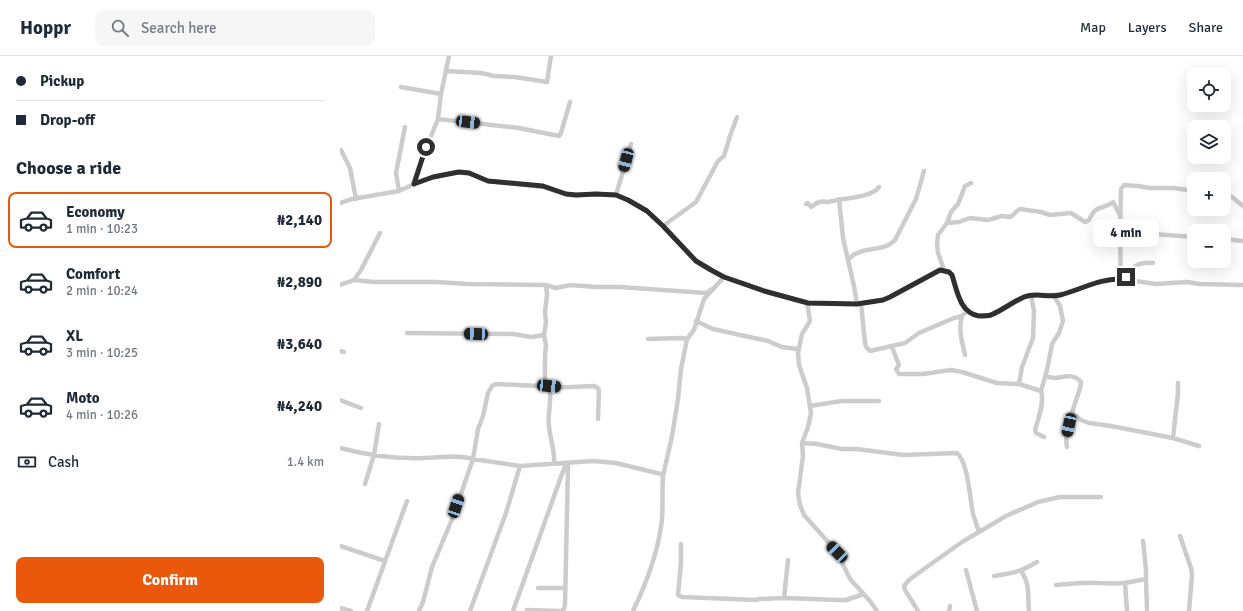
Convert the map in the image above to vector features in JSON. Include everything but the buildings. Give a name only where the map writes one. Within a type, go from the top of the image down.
[{"type":"street","points":[[414,184],[423,156],[438,119],[441,94],[449,56]]},
{"type":"street","points":[[446,71],[481,73],[494,76],[515,77],[547,82],[551,56]]},
{"type":"street","points":[[401,87],[441,94]]},
{"type":"street","points":[[438,119],[519,128],[559,136],[570,102]]},
{"type":"street","points":[[663,226],[696,202],[718,161],[724,156],[738,117]]},
{"type":"street","points":[[399,191],[396,173],[405,127]]},
{"type":"street","points":[[616,195],[631,144]]},
{"type":"street","points":[[341,150],[350,168],[356,199]]},
{"type":"street","points":[[848,260],[859,252],[893,243],[916,199],[924,171]]},
{"type":"street","points":[[340,204],[356,199],[399,191],[433,177],[459,172],[469,173],[488,181],[543,186],[566,194],[616,195],[647,211],[696,261],[711,270],[724,277],[764,291],[793,300],[807,302],[859,304],[883,300],[940,270],[949,272],[952,275],[961,303],[968,311],[977,316],[991,315],[1031,295],[1060,295],[1095,283],[1111,280],[1123,279],[1156,284],[1187,282],[1198,284],[1243,285]]},
{"type":"street","points":[[944,270],[938,253],[938,235],[958,204],[965,186],[971,183]]},
{"type":"street","points":[[1123,279],[1120,238],[1121,189],[1124,185],[1187,190]]},
{"type":"street","points":[[806,204],[808,203],[811,207],[820,202],[870,194],[879,187]]},
{"type":"street","points":[[1231,197],[1243,206]]},
{"type":"street","points":[[839,200],[843,238],[859,304],[866,347],[870,351],[905,343],[919,333],[962,316],[968,311]]},
{"type":"street","points":[[947,223],[959,222],[970,218],[988,220],[1002,216],[1009,217],[1020,209],[1050,215],[1071,213],[1082,221],[1088,221],[1095,209],[1108,207],[1113,202],[1120,215]]},
{"type":"street","points":[[1120,238],[1123,233],[1126,232],[1187,236]]},
{"type":"street","points":[[354,280],[361,270],[380,233]]},
{"type":"street","points":[[1231,240],[1243,241]]},
{"type":"street","points":[[1123,279],[1133,267],[1144,263],[1153,263]]},
{"type":"street","points":[[633,611],[648,575],[660,534],[662,520],[663,476],[672,436],[681,369],[687,339],[691,334],[704,299],[724,277]]},
{"type":"street","points":[[340,285],[354,280],[374,282],[546,285],[556,288],[570,285],[706,293],[714,288]]},
{"type":"street","points":[[546,285],[546,322],[544,335],[546,345],[545,356],[547,385],[551,393],[549,427],[554,454],[554,464]]},
{"type":"street","points":[[1019,384],[1022,367],[1033,338],[1034,310],[1031,295]]},
{"type":"street","points":[[1044,437],[1036,433],[1035,430],[1042,400],[1041,391],[1052,344],[1059,333],[1063,321],[1060,306],[1054,296]]},
{"type":"street","points":[[807,302],[810,320],[802,334],[798,349],[799,365],[807,388],[811,413],[802,443],[803,456],[798,493],[800,505],[804,515],[824,538],[822,542],[830,545],[837,552],[850,579],[877,611]]},
{"type":"street","points":[[962,316],[960,338],[965,355]]},
{"type":"street","points":[[696,321],[713,329],[768,341],[782,347],[798,349]]},
{"type":"street","points":[[408,333],[513,334],[531,337],[544,335]]},
{"type":"street","points":[[648,339],[687,339]]},
{"type":"street","points":[[892,347],[899,365],[896,369],[899,374],[923,374],[951,370],[997,383],[1019,384],[1041,391]]},
{"type":"street","points":[[1045,376],[1055,378],[1067,376],[1074,377],[1081,382],[1075,416],[1070,420],[1067,438],[1068,447]]},
{"type":"street","points":[[1173,438],[1178,383]]},
{"type":"street","points":[[420,611],[432,567],[453,516],[472,459],[478,429],[483,416],[488,393],[492,386],[496,384],[597,387],[599,389],[598,419]]},
{"type":"street","points":[[340,400],[361,408]]},
{"type":"street","points":[[810,406],[842,401],[879,401]]},
{"type":"street","points":[[1075,416],[1089,423],[1173,438],[1200,446]]},
{"type":"street","points":[[365,484],[374,455],[379,424]]},
{"type":"street","points":[[802,443],[903,455],[957,453],[960,455],[964,466],[973,514],[979,532]]},
{"type":"street","points":[[340,448],[390,457],[466,457],[520,466],[594,461],[616,463],[661,474],[663,476]]},
{"type":"street","points":[[527,610],[560,611],[564,609],[568,463]]},
{"type":"street","points":[[470,611],[503,522],[520,466]]},
{"type":"street","points":[[513,611],[562,474],[565,468],[568,469]]},
{"type":"street","points":[[918,611],[904,590],[904,586],[909,580],[962,542],[1006,516],[1038,502],[1060,497],[1101,497]]},
{"type":"street","points":[[368,611],[407,501]]},
{"type":"street","points":[[1180,536],[1192,575],[1189,611]]},
{"type":"street","points":[[1144,541],[1147,610]]},
{"type":"street","points":[[681,544],[678,595],[682,597],[756,600],[784,598],[846,600],[864,594]]},
{"type":"street","points":[[340,546],[385,561]]},
{"type":"street","points":[[784,598],[788,560]]},
{"type":"street","points":[[994,576],[1013,574],[1022,571],[1037,562]]},
{"type":"street","points":[[966,570],[977,611]]},
{"type":"street","points":[[1022,571],[1027,583],[1029,611]]},
{"type":"street","points":[[1056,585],[1093,583],[1116,584],[1146,578]]},
{"type":"street","points":[[1125,583],[1127,611]]},
{"type":"street","points":[[538,588],[565,588]]},
{"type":"street","points":[[340,608],[351,611]]},
{"type":"route","points":[[426,147],[414,184],[433,177],[459,172],[479,176],[488,181],[543,186],[566,194],[616,195],[647,211],[696,261],[711,270],[724,277],[764,291],[808,303],[857,304],[883,300],[936,271],[944,270],[952,275],[961,303],[965,309],[977,316],[985,316],[991,315],[1031,295],[1060,295],[1095,283],[1111,280],[1125,280],[1126,277]]}]
